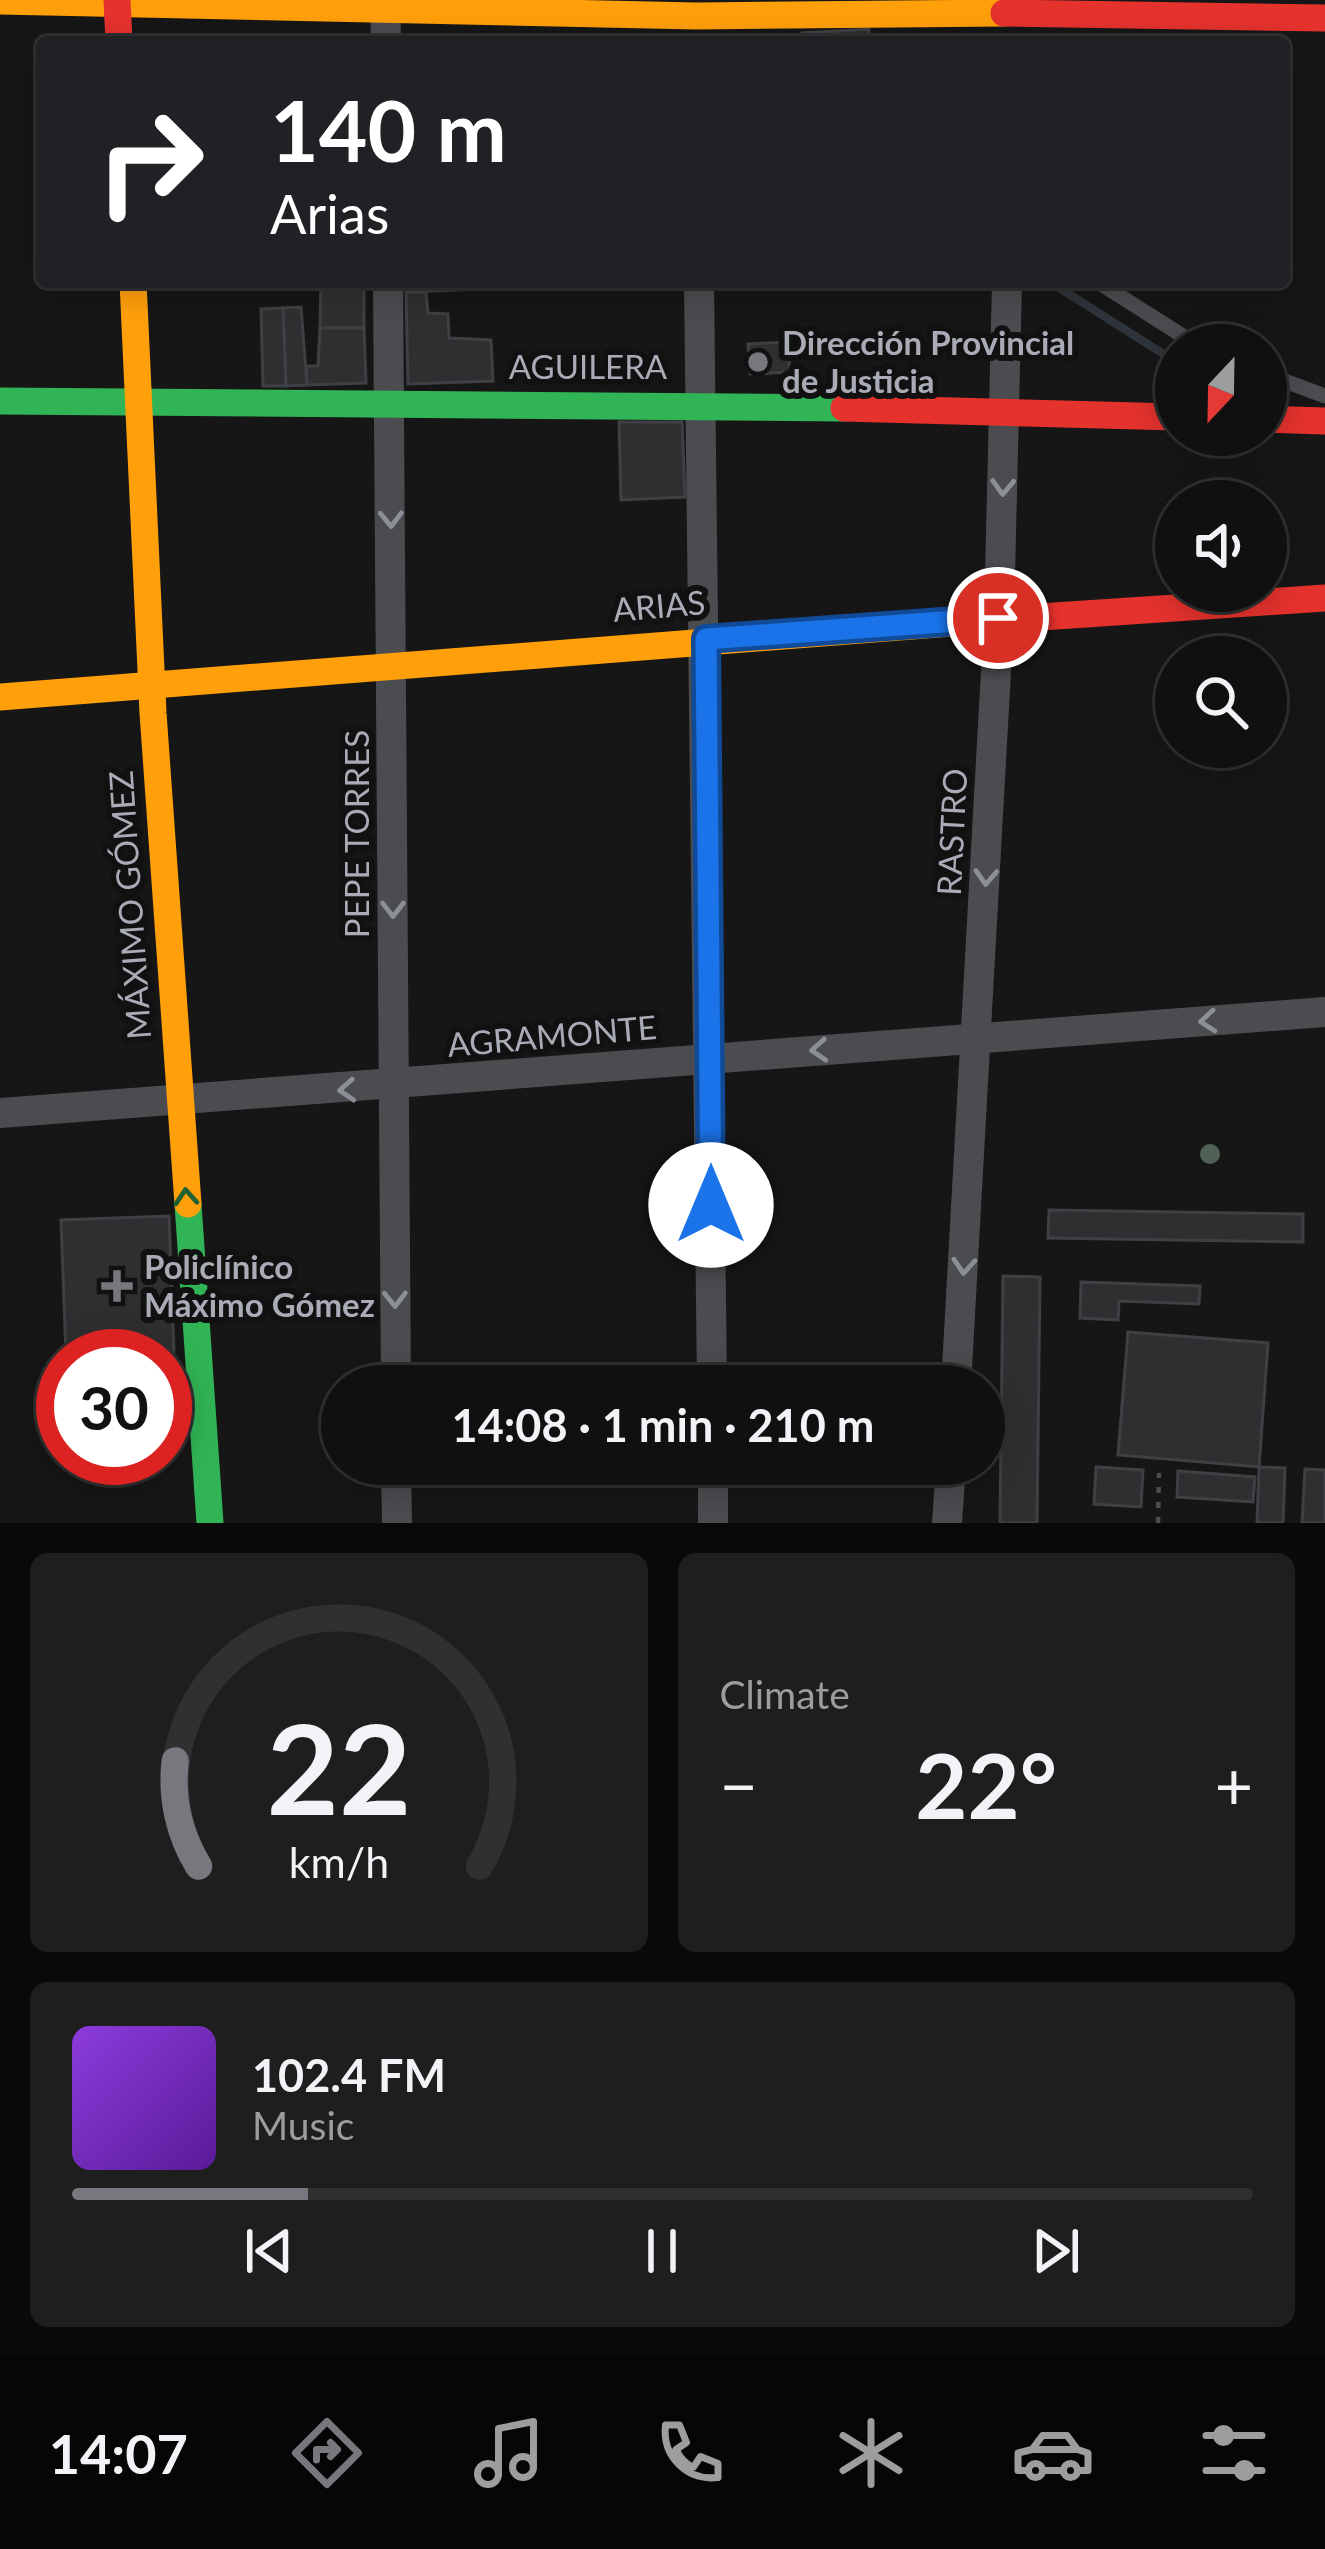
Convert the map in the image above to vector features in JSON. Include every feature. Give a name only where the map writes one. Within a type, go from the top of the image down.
[{"type":"street","points":[[0,2],[385,5],[696,19],[1004,13],[1044,28],[1080,7],[1311,12]]},
{"type":"street","points":[[117,2],[119,36]]},
{"type":"street","points":[[385,5],[386,36]]},
{"type":"street","name":"MÁXIMO GÓMEZ","points":[[133,288],[178,1102],[211,1523]]},
{"type":"street","name":"PEPE TORRES","points":[[388,288],[395,1365]]},
{"type":"street","points":[[699,288],[712,1365]]},
{"type":"street","name":"RASTRO","points":[[957,1365],[998,618],[1006,413],[1005,288]]},
{"type":"street","name":"AGUILERA","points":[[0,401],[700,404],[1155,417]]},
{"type":"street","points":[[1287,420],[1325,421]]},
{"type":"street","name":"ARIAS","points":[[0,698],[152,681],[706,639],[1325,598]]},
{"type":"street","name":"AGRAMONTE","points":[[0,1113],[1325,1012]]},
{"type":"street","points":[[396,1485],[397,1523]]},
{"type":"street","points":[[712,1485],[713,1523]]},
{"type":"street","points":[[947,1523],[950,1485]]},
{"type":"lane","points":[[1107,288],[1164,324]]},
{"type":"lane","points":[[1287,382],[1325,396]]},
{"type":"path","points":[[1158,1523],[1159,1473]]},
{"type":"building","points":[[869,29],[869,36],[802,33]]},
{"type":"building","points":[[321,288],[364,288],[364,328],[320,328]]},
{"type":"building","points":[[406,288],[511,288],[406,292]]},
{"type":"building","points":[[406,292],[426,292],[428,313],[448,314],[449,338],[491,340],[493,381],[408,384]]},
{"type":"building","points":[[301,307],[307,385],[286,386],[283,308]]},
{"type":"building","points":[[283,308],[286,386],[263,386],[261,309]]},
{"type":"building","points":[[320,328],[364,328],[366,383],[307,385],[306,366],[318,366]]},
{"type":"building","points":[[788,342],[790,372],[750,374],[748,344]]},
{"type":"building","points":[[619,422],[682,422],[685,497],[621,500]]},
{"type":"building","points":[[1049,1210],[1303,1214],[1303,1242],[1048,1238]]},
{"type":"building","name":"Policlínico Máximo Gómez","points":[[169,1216],[173,1329],[65,1329],[61,1220]]},
{"type":"building","points":[[1003,1276],[1040,1277],[1037,1523],[1000,1523],[1000,1485],[1005,1485]]},
{"type":"building","points":[[1081,1282],[1200,1286],[1199,1304],[1119,1301],[1118,1320],[1080,1318]]},
{"type":"building","points":[[1128,1332],[1268,1343],[1259,1467],[1118,1455]]},
{"type":"building","points":[[1096,1467],[1143,1470],[1141,1507],[1094,1504]]},
{"type":"building","points":[[1259,1467],[1285,1468],[1283,1523],[1257,1523]]},
{"type":"building","points":[[1305,1469],[1325,1470],[1325,1523],[1302,1523]]},
{"type":"building","points":[[1178,1471],[1255,1477],[1253,1502],[1177,1497]]},
{"type":"waterway","points":[[1059,288],[1155,349]]},
{"type":"traffic: fast","points":[[0,401],[844,408]]},
{"type":"traffic: fast","points":[[188,1204],[210,1523]]},
{"type":"traffic: slow","points":[[0,1],[697,16],[1004,13]]},
{"type":"traffic: slow","points":[[133,288],[153,713],[188,1204]]},
{"type":"traffic: slow","points":[[0,697],[951,623]]},
{"type":"traffic: jam","points":[[117,0],[119,36]]},
{"type":"traffic: jam","points":[[1004,13],[1325,18]]},
{"type":"traffic: jam","points":[[844,408],[1155,416]]},
{"type":"traffic: jam","points":[[1287,420],[1325,421]]},
{"type":"traffic: jam","points":[[951,623],[1325,598]]},
{"type":"place","name":"Dirección Provincial de Justicia","points":[[758,362]]},
{"type":"place","name":"Policlínico Máximo Gómez","points":[[117,1286]]},
{"type":"route","points":[[711,1205],[706,639],[998,618]]}]
